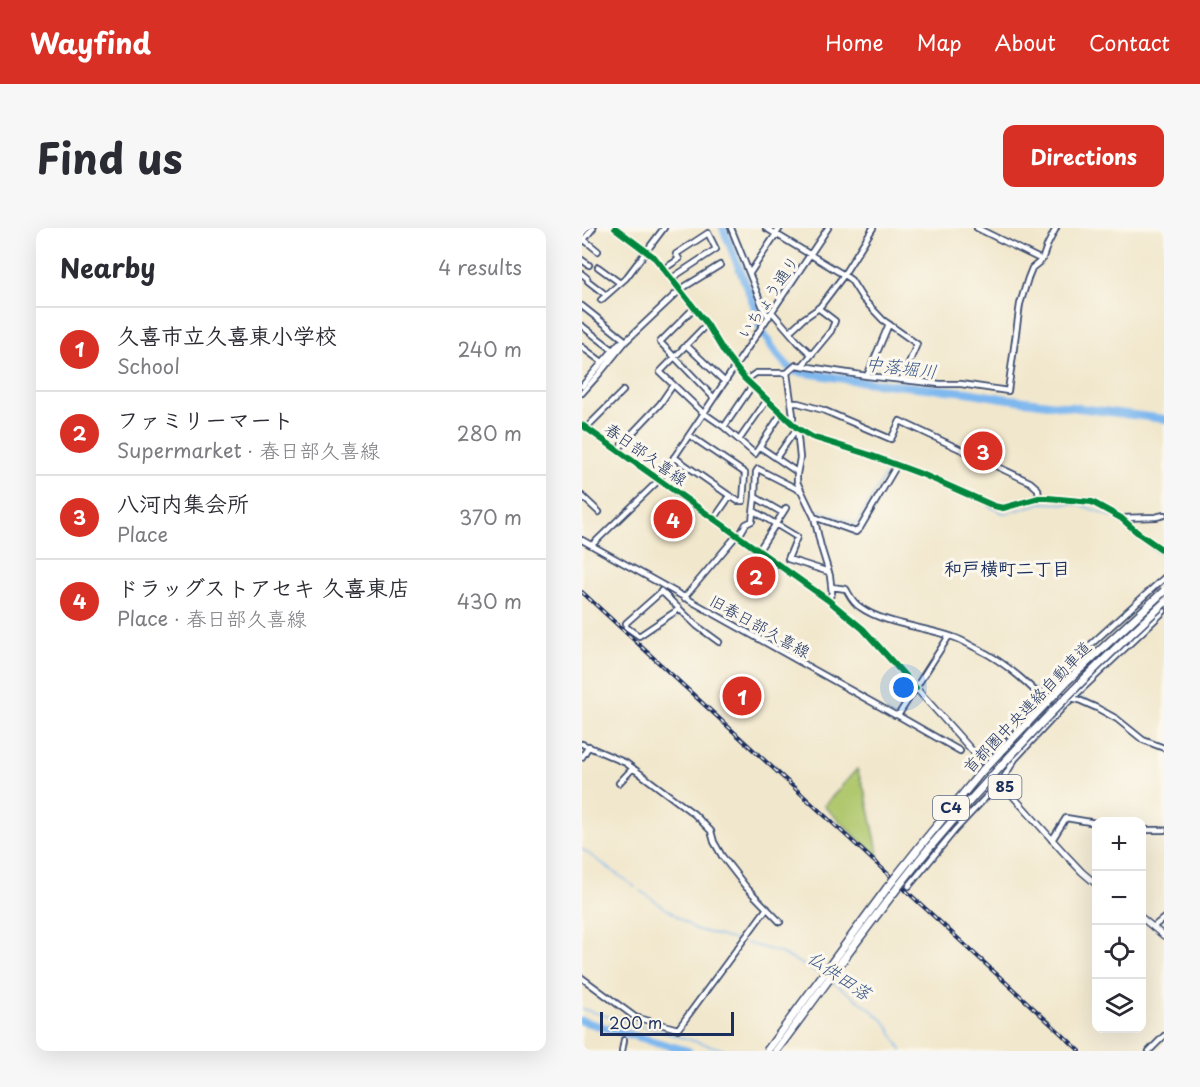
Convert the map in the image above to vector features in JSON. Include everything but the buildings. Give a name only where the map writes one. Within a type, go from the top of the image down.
[{"type":"highway","name":"首都圏中央連絡自動車道","points":[[767,1051],[887,888],[976,779],[1066,682],[1164,591]]},
{"type":"highway","name":"首都圏中央連絡自動車道","points":[[776,1051],[892,894],[989,778],[1060,703],[1164,603]]},
{"type":"main road","name":"春日部久喜線","points":[[584,426],[786,569],[863,629],[1052,840],[1092,881]]},
{"type":"main road","points":[[1146,921],[1164,936]]},
{"type":"street","points":[[592,228],[583,240],[598,250]]},
{"type":"street","points":[[653,228],[660,233]]},
{"type":"street","points":[[601,300],[635,267],[664,228]]},
{"type":"street","points":[[731,228],[764,310],[811,354]]},
{"type":"street","points":[[766,228],[851,280],[863,299],[883,320],[916,344],[902,380]]},
{"type":"street","points":[[750,273],[780,228]]},
{"type":"street","name":"いちょう通り","points":[[592,546],[659,479],[828,228]]},
{"type":"street","points":[[789,331],[818,308],[844,275],[873,228]]},
{"type":"street","points":[[977,228],[1042,260]]},
{"type":"street","points":[[746,380],[756,373],[787,373],[796,365],[867,376],[961,384],[1008,391],[1020,304],[1032,268],[1042,260],[1056,228]]},
{"type":"street","points":[[618,229],[664,269],[707,324],[735,367],[797,428],[812,436],[924,475],[994,506],[1004,508],[1039,498],[1092,502],[1121,518],[1137,533],[1164,551]]},
{"type":"street","points":[[664,269],[678,259],[676,254],[708,233],[716,249],[672,278]]},
{"type":"street","points":[[582,260],[589,266]]},
{"type":"street","points":[[601,367],[681,289],[720,266]]},
{"type":"street","points":[[598,267],[620,284]]},
{"type":"street","points":[[582,274],[606,295]]},
{"type":"street","points":[[582,306],[626,341]]},
{"type":"street","points":[[694,308],[660,342],[714,398]]},
{"type":"street","points":[[802,366],[831,331],[835,321],[818,308]]},
{"type":"street","points":[[707,324],[660,372],[704,414],[724,427],[755,454],[782,414]]},
{"type":"street","points":[[867,376],[889,324]]},
{"type":"street","points":[[582,326],[613,350]]},
{"type":"street","points":[[582,393],[613,350],[621,341],[626,341]]},
{"type":"street","points":[[686,345],[725,382]]},
{"type":"street","points":[[582,347],[601,367]]},
{"type":"street","points":[[787,373],[794,417],[791,423]]},
{"type":"street","points":[[582,375],[590,381]]},
{"type":"street","points":[[582,386],[590,381]]},
{"type":"street","points":[[618,450],[660,404],[673,385]]},
{"type":"street","points":[[724,427],[752,386]]},
{"type":"street","points":[[584,426],[623,391]]},
{"type":"street","points":[[739,440],[767,400]]},
{"type":"street","points":[[792,403],[823,410],[891,439],[900,421],[1030,482],[1038,489],[1039,498]]},
{"type":"street","points":[[776,458],[797,428]]},
{"type":"street","points":[[797,428],[800,458],[797,482],[814,516],[829,572],[831,596],[828,600]]},
{"type":"street","points":[[674,457],[730,496],[743,501],[745,473],[689,435]]},
{"type":"street","points":[[760,447],[797,472]]},
{"type":"street","points":[[814,516],[856,532],[897,465]]},
{"type":"street","points":[[684,598],[746,524],[752,521],[758,469],[801,491]]},
{"type":"street","points":[[582,496],[599,512]]},
{"type":"street","points":[[714,519],[730,496]]},
{"type":"street","points":[[755,497],[785,510],[759,550]]},
{"type":"street","points":[[754,511],[797,537],[788,558],[829,572]]},
{"type":"street","points":[[1121,518],[1156,517],[1164,514]]},
{"type":"street","name":"旧春日部久喜線","points":[[582,540],[960,751]]},
{"type":"street","points":[[786,569],[792,560]]},
{"type":"street","points":[[980,760],[1084,650],[1164,578]]},
{"type":"street","points":[[664,586],[661,592],[626,623],[626,627],[639,636],[678,609]]},
{"type":"street","points":[[831,587],[846,590],[852,600],[869,613],[949,636],[981,650],[1040,695],[1057,713]]},
{"type":"street","points":[[661,592],[697,626],[719,642]]},
{"type":"street","points":[[909,886],[955,830],[1000,782],[1015,759],[1057,713],[1164,611]]},
{"type":"street","points":[[897,715],[949,636]]},
{"type":"street","points":[[1047,688],[1053,693],[1079,699],[1108,714],[1143,740],[1164,748]]},
{"type":"street","points":[[582,744],[626,763],[694,814],[711,831],[714,842],[746,887],[780,922]]},
{"type":"street","points":[[582,757],[589,746]]},
{"type":"street","points":[[619,783],[633,768]]},
{"type":"street","points":[[1052,840],[1066,818],[1092,822]]},
{"type":"street","points":[[1146,830],[1164,830]]},
{"type":"street","points":[[582,978],[635,1017],[678,1029],[767,908]]},
{"type":"street","points":[[1153,927],[1164,918]]},
{"type":"street","points":[[1149,1051],[1164,1036]]},
{"type":"street","points":[[622,1051],[624,1040]]},
{"type":"green space","points":[[857,769],[866,795],[879,856],[877,857],[824,806]]},
{"type":"waterway","name":"中落堀川","points":[[723,228],[763,333],[774,350],[793,371],[1164,419]]},
{"type":"waterway","points":[[818,510],[855,524],[891,464]]},
{"type":"waterway","points":[[989,506],[1003,513],[1041,503],[1073,504],[1086,507],[1114,517],[1164,557]]},
{"type":"waterway","points":[[818,521],[827,557]]},
{"type":"waterway","points":[[1034,688],[1044,690]]},
{"type":"waterway","points":[[1075,696],[1090,702]]},
{"type":"waterway","name":"仏供田落","points":[[582,849],[635,887]]},
{"type":"waterway","name":"仏供田落","points":[[641,891],[695,929],[738,941]]},
{"type":"waterway","name":"仏供田落","points":[[746,943],[779,952],[820,974]]},
{"type":"waterway","name":"仏供田落","points":[[831,981],[886,1023],[902,1051]]},
{"type":"waterway","points":[[582,1009],[729,1051]]},
{"type":"waterway","points":[[582,1021],[688,1051]]},
{"type":"railway","points":[[582,592],[1080,1051]]},
{"type":"cycle path","points":[[615,228],[655,258],[707,324],[724,352],[744,378],[797,428],[812,437],[924,475],[994,506],[1003,508],[1039,498],[1092,502],[1121,518],[1164,551]]},
{"type":"cycle path","points":[[582,425],[828,600],[863,629],[916,688]]},
{"type":"place","name":"八河内集会所","points":[[983,451]]},
{"type":"place","name":"ドラッグストアセキ 久喜東店","points":[[673,519]]},
{"type":"place","name":"ファミリーマート","points":[[756,576]]},
{"type":"place","name":"久喜市立久喜東小学校","points":[[742,696]]},
{"type":"district","name":"和戸横町二丁目","points":[[1007,569]]}]
